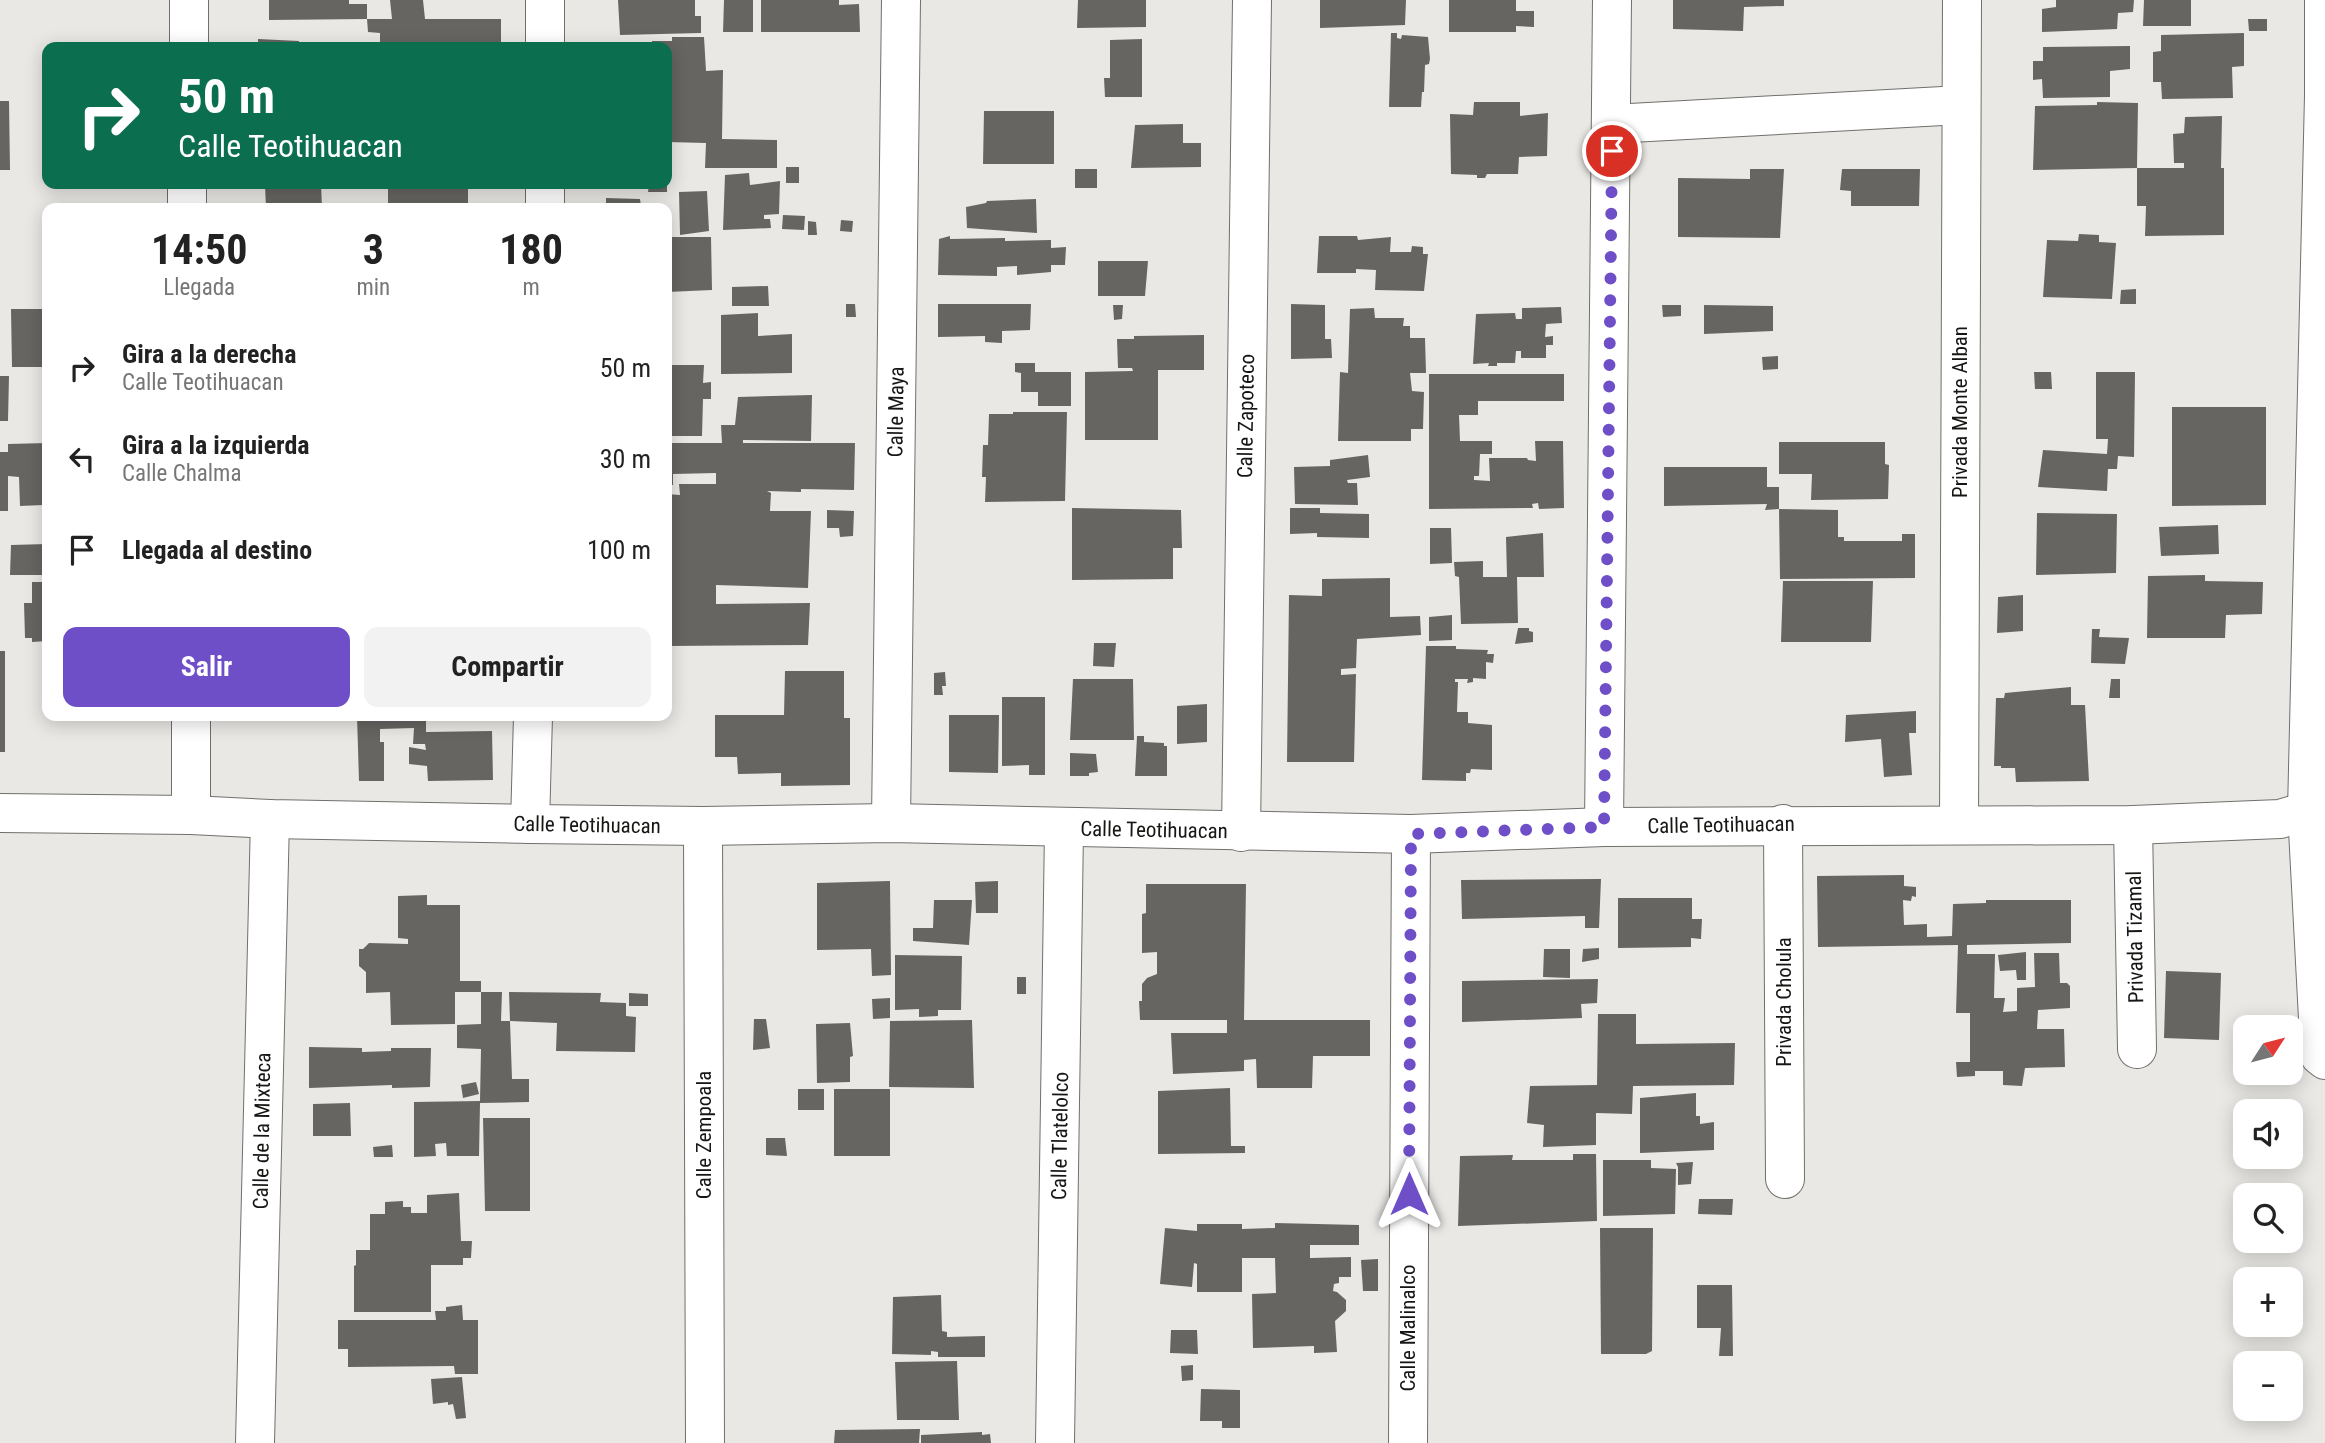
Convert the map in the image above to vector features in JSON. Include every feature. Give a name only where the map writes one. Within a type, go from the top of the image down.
[{"type":"street","points":[[189,0],[189,42]]},
{"type":"street","points":[[545,0],[545,42]]},
{"type":"street","name":"Calle Maya","points":[[891,823],[901,0]]},
{"type":"street","name":"Calle Zapoteco","points":[[1241,832],[1252,0]]},
{"type":"street","points":[[1604,827],[1612,0]]},
{"type":"street","name":"Privada Monte Alban","points":[[1959,825],[1962,0]]},
{"type":"street","points":[[2322,1058],[2307,811],[2321,423],[2324,0]]},
{"type":"street","points":[[1612,124],[1961,104]]},
{"type":"street","points":[[191,721],[191,815]]},
{"type":"street","points":[[530,824],[533,721]]},
{"type":"street","name":"Calle Teotihuacan","points":[[0,813],[703,827],[891,823],[1411,834],[1783,824],[2133,825],[2280,818],[2307,811]]},
{"type":"street","name":"Calle de la Mixteca","points":[[255,1443],[270,819]]},
{"type":"street","name":"Privada Cholula","points":[[1783,824],[1785,1179]]},
{"type":"street","name":"Privada Tizamal","points":[[2133,825],[2137,1049]]},
{"type":"street","name":"Calle Zempoala","points":[[703,827],[705,1443]]},
{"type":"street","name":"Calle Tlatelolco","points":[[1055,1443],[1064,828]]},
{"type":"street","name":"Calle Malinalco","points":[[1408,1443],[1411,834]]},
{"type":"building","points":[[269,0],[349,0],[349,4],[367,4],[367,19],[269,20]]},
{"type":"building","points":[[390,0],[423,0],[425,19],[501,19],[501,42],[380,42],[380,33],[368,32],[367,19],[392,19]]},
{"type":"building","points":[[618,0],[695,0],[695,16],[701,16],[701,33],[620,35]]},
{"type":"building","points":[[724,0],[753,0],[753,32],[723,32]]},
{"type":"building","points":[[761,0],[839,0],[839,5],[859,4],[860,32],[761,32]]},
{"type":"building","points":[[1078,0],[1146,0],[1146,27],[1077,28]]},
{"type":"building","points":[[1320,0],[1406,0],[1405,25],[1320,28]]},
{"type":"building","points":[[1449,0],[1516,0],[1516,11],[1534,11],[1534,27],[1516,26],[1516,32],[1449,32]]},
{"type":"building","points":[[1673,0],[1784,0],[1784,6],[1744,7],[1743,31],[1673,29]]},
{"type":"building","points":[[2056,0],[2134,0],[2133,12],[2118,13],[2117,29],[2042,32],[2042,9],[2056,7]]},
{"type":"building","points":[[2144,0],[2191,0],[2191,26],[2143,26]]},
{"type":"building","points":[[2248,19],[2267,19],[2267,31],[2249,31]]},
{"type":"building","points":[[1391,33],[1397,33],[1397,38],[1401,39],[1402,35],[1428,37],[1430,59],[1429,64],[1425,65],[1421,107],[1389,107]]},
{"type":"building","points":[[2244,33],[2244,66],[2232,67],[2233,98],[2162,99],[2161,82],[2153,82],[2153,52],[2161,51],[2161,35]]},
{"type":"building","points":[[672,37],[704,37],[706,71],[723,70],[722,139],[777,140],[777,168],[705,168],[706,143],[672,142],[672,42],[652,41],[672,41]]},
{"type":"building","points":[[258,39],[299,41],[299,42],[258,42]]},
{"type":"building","points":[[1142,39],[1142,97],[1105,97],[1104,78],[1110,78],[1110,40]]},
{"type":"building","points":[[2130,46],[2130,69],[2110,71],[2110,97],[2043,98],[2042,79],[2033,80],[2033,61],[2043,61],[2043,47]]},
{"type":"building","points":[[0,101],[9,101],[10,170],[0,170]]},
{"type":"building","points":[[1474,102],[1520,102],[1520,116],[1548,113],[1547,156],[1519,157],[1518,174],[1487,174],[1485,178],[1477,178],[1477,175],[1451,174],[1450,114],[1473,115]]},
{"type":"building","points":[[2097,102],[2138,103],[2137,168],[2033,170],[2035,106],[2097,105]]},
{"type":"building","points":[[984,111],[1054,111],[1054,164],[983,164]]},
{"type":"building","points":[[2222,116],[2224,235],[2145,236],[2146,206],[2137,206],[2137,168],[2184,168],[2184,163],[2174,163],[2173,134],[2184,133],[2185,117]]},
{"type":"building","points":[[1183,124],[1183,143],[1201,143],[1201,167],[1131,168],[1135,125]]},
{"type":"building","points":[[786,167],[799,167],[799,183],[786,183]]},
{"type":"building","points":[[1075,169],[1097,169],[1097,188],[1075,188]]},
{"type":"building","points":[[1750,169],[1784,169],[1780,238],[1678,237],[1678,178],[1750,179]]},
{"type":"building","points":[[1842,169],[1920,169],[1919,206],[1851,206],[1851,191],[1840,190]]},
{"type":"building","points":[[749,173],[750,185],[780,181],[779,214],[764,215],[764,219],[770,219],[771,228],[723,230],[725,175]]},
{"type":"building","points":[[265,189],[321,189],[322,203],[266,203]]},
{"type":"building","points":[[388,189],[468,189],[468,203],[388,203]]},
{"type":"building","points":[[648,189],[667,189],[667,192],[648,192]]},
{"type":"building","points":[[707,191],[709,231],[680,235],[679,192]]},
{"type":"building","points":[[606,198],[640,199],[641,203],[606,203]]},
{"type":"building","points":[[1036,199],[1037,233],[967,228],[966,207],[987,201]]},
{"type":"building","points":[[783,215],[805,216],[804,230],[782,229]]},
{"type":"building","points":[[841,220],[853,221],[852,232],[840,231]]},
{"type":"building","points":[[808,221],[816,222],[817,235],[808,235]]},
{"type":"building","points":[[2079,234],[2099,235],[2099,242],[2116,243],[2112,299],[2043,297],[2047,240],[2078,241]]},
{"type":"building","points":[[950,236],[950,239],[1051,240],[1051,248],[1066,247],[1065,265],[1051,265],[1051,272],[1017,275],[1017,266],[997,267],[997,276],[938,275],[939,239]]},
{"type":"building","points":[[1319,236],[1357,236],[1358,240],[1391,237],[1390,252],[1411,252],[1412,246],[1423,247],[1423,254],[1428,254],[1424,291],[1375,290],[1376,270],[1317,273]]},
{"type":"building","points":[[672,237],[711,237],[712,290],[672,292]]},
{"type":"building","points":[[1098,261],[1148,261],[1145,296],[1098,296]]},
{"type":"building","points":[[768,286],[769,306],[732,306],[732,287]]},
{"type":"building","points":[[2136,289],[2136,304],[2120,304],[2121,290]]},
{"type":"building","points":[[846,304],[855,304],[856,317],[846,317]]},
{"type":"building","points":[[938,304],[1031,304],[1030,330],[1002,331],[1002,343],[985,342],[985,336],[938,337]]},
{"type":"building","points":[[1291,304],[1325,305],[1325,339],[1331,339],[1332,358],[1291,359]]},
{"type":"building","points":[[1113,305],[1123,305],[1122,319],[1114,320]]},
{"type":"building","points":[[1662,305],[1681,305],[1681,316],[1663,317]]},
{"type":"building","points":[[1704,305],[1773,306],[1773,331],[1704,334]]},
{"type":"building","points":[[1561,307],[1562,323],[1546,324],[1545,337],[1553,336],[1553,345],[1546,345],[1546,358],[1521,358],[1521,351],[1516,351],[1515,363],[1497,363],[1497,366],[1488,366],[1489,363],[1473,364],[1476,314],[1515,313],[1516,319],[1522,319],[1522,308]]},
{"type":"building","points":[[1374,308],[1375,318],[1404,318],[1403,326],[1410,326],[1410,338],[1425,338],[1426,373],[1410,373],[1412,391],[1424,392],[1423,429],[1411,429],[1411,441],[1338,441],[1340,372],[1348,373],[1350,309]]},
{"type":"building","points":[[11,309],[42,309],[42,367],[12,367]]},
{"type":"building","points":[[758,313],[758,336],[792,334],[792,373],[721,374],[721,315]]},
{"type":"building","points":[[1204,335],[1204,370],[1158,370],[1158,440],[1085,440],[1085,372],[1133,371],[1132,368],[1118,368],[1117,339],[1134,339],[1134,336]]},
{"type":"building","points":[[1778,356],[1778,369],[1763,370],[1762,357]]},
{"type":"building","points":[[1015,363],[1035,363],[1035,372],[1071,372],[1071,406],[1038,406],[1038,392],[1021,392],[1021,373],[1015,372]]},
{"type":"building","points":[[672,365],[704,365],[703,383],[711,382],[711,399],[703,399],[702,436],[672,436]]},
{"type":"building","points":[[2034,372],[2051,372],[2052,389],[2035,389]]},
{"type":"building","points":[[2096,372],[2135,372],[2134,457],[2118,456],[2117,469],[2108,469],[2107,491],[2038,487],[2043,450],[2107,454],[2108,439],[2096,439]]},
{"type":"building","points":[[1429,374],[1564,374],[1564,401],[1478,401],[1478,415],[1459,415],[1460,441],[1492,441],[1492,454],[1480,454],[1479,476],[1474,476],[1474,480],[1490,481],[1489,458],[1527,458],[1536,461],[1535,441],[1563,441],[1564,508],[1539,509],[1538,503],[1532,504],[1533,508],[1429,509]]},
{"type":"building","points":[[0,376],[9,376],[8,421],[0,421]]},
{"type":"building","points":[[812,395],[811,441],[743,440],[743,443],[855,443],[854,490],[767,491],[771,493],[770,511],[811,511],[808,588],[716,585],[716,604],[810,603],[808,645],[672,646],[672,494],[680,495],[679,484],[716,484],[716,473],[673,474],[672,485],[672,443],[722,443],[721,425],[735,425],[738,397]]},
{"type":"building","points":[[2172,407],[2266,407],[2266,505],[2172,506]]},
{"type":"building","points":[[1067,412],[1065,501],[985,502],[986,477],[982,477],[983,445],[988,445],[989,414]]},
{"type":"building","points":[[1779,442],[1885,442],[1885,464],[1889,465],[1888,499],[1811,500],[1812,474],[1779,474]]},
{"type":"building","points":[[42,443],[42,505],[20,506],[19,477],[8,476],[8,511],[0,511],[0,452],[8,452],[8,444]]},
{"type":"building","points":[[1368,455],[1370,477],[1347,480],[1348,483],[1357,483],[1358,505],[1295,504],[1294,467],[1330,466],[1330,460]]},
{"type":"building","points":[[1664,467],[1767,467],[1767,487],[1779,487],[1779,509],[1765,510],[1767,504],[1664,506]]},
{"type":"building","points":[[1072,508],[1181,510],[1182,548],[1173,548],[1173,579],[1072,580]]},
{"type":"building","points":[[1290,508],[1320,508],[1320,513],[1369,514],[1369,538],[1317,537],[1317,533],[1290,534]]},
{"type":"building","points":[[1779,509],[1838,510],[1838,537],[1844,537],[1844,541],[1902,541],[1902,534],[1915,534],[1915,578],[1780,579]]},
{"type":"building","points":[[827,510],[854,511],[853,536],[840,537],[839,528],[827,528]]},
{"type":"building","points":[[2037,513],[2117,514],[2116,573],[2036,575]]},
{"type":"building","points":[[2218,525],[2219,554],[2161,556],[2159,527]]},
{"type":"building","points":[[1430,528],[1451,528],[1452,563],[1430,564]]},
{"type":"building","points":[[1543,533],[1544,577],[1517,577],[1518,623],[1461,624],[1459,577],[1455,576],[1454,562],[1483,561],[1483,577],[1507,577],[1506,537]]},
{"type":"building","points":[[42,544],[42,575],[10,575],[11,545]]},
{"type":"building","points":[[2205,575],[2205,581],[2263,582],[2262,614],[2226,615],[2225,638],[2147,638],[2148,576]]},
{"type":"building","points":[[1390,578],[1390,617],[1420,616],[1421,635],[1357,639],[1356,668],[1341,669],[1341,675],[1356,674],[1354,762],[1287,762],[1289,595],[1322,596],[1322,579]]},
{"type":"building","points":[[1783,581],[1873,581],[1871,642],[1781,642]]},
{"type":"building","points":[[32,582],[42,582],[42,641],[32,642],[32,638],[25,638],[24,603],[32,603]]},
{"type":"building","points":[[2023,595],[2023,631],[1997,633],[1998,597]]},
{"type":"building","points":[[1452,615],[1452,640],[1429,641],[1429,617]]},
{"type":"building","points":[[1518,628],[1529,628],[1529,631],[1533,632],[1533,642],[1515,644]]},
{"type":"building","points":[[2092,629],[2100,629],[2099,637],[2129,638],[2125,664],[2091,663]]},
{"type":"building","points":[[1094,643],[1116,643],[1114,667],[1093,666]]},
{"type":"building","points":[[1426,646],[1456,646],[1456,649],[1488,650],[1487,654],[1494,654],[1493,663],[1486,662],[1486,679],[1473,678],[1473,682],[1467,683],[1468,679],[1455,679],[1455,682],[1458,682],[1457,712],[1468,712],[1468,723],[1492,725],[1492,770],[1471,769],[1470,773],[1466,773],[1466,781],[1422,780]]},
{"type":"building","points":[[0,651],[5,651],[5,752],[0,752]]},
{"type":"building","points":[[785,671],[844,671],[844,718],[850,718],[850,785],[781,786],[781,773],[738,774],[737,757],[715,757],[715,715],[784,715]]},
{"type":"building","points":[[945,672],[946,686],[942,686],[943,695],[934,695],[934,673]]},
{"type":"building","points":[[1073,679],[1133,679],[1134,740],[1070,740]]},
{"type":"building","points":[[2111,679],[2120,679],[2120,698],[2109,698]]},
{"type":"building","points":[[2071,687],[2071,705],[2085,705],[2089,781],[2016,782],[2015,768],[1994,766],[1996,698],[2004,698],[2005,693]]},
{"type":"building","points":[[1002,697],[1045,697],[1045,775],[1029,775],[1029,765],[1002,766]]},
{"type":"building","points":[[1207,704],[1207,742],[1177,744],[1177,706]]},
{"type":"building","points":[[1916,711],[1916,733],[1909,733],[1912,775],[1884,777],[1881,739],[1845,742],[1846,715]]},
{"type":"building","points":[[949,715],[999,715],[998,773],[949,772]]},
{"type":"building","points":[[357,721],[426,721],[426,732],[492,731],[493,780],[428,781],[427,766],[409,764],[409,747],[426,750],[425,744],[413,744],[414,728],[380,729],[380,742],[384,742],[384,781],[359,781]]},
{"type":"building","points":[[1137,736],[1144,736],[1144,742],[1164,743],[1164,746],[1167,746],[1167,776],[1135,776]]},
{"type":"building","points":[[1070,753],[1096,754],[1098,772],[1089,773],[1089,776],[1070,776]]},
{"type":"building","points":[[1904,875],[1904,886],[1916,887],[1916,897],[1912,896],[1911,901],[1903,900],[1904,925],[1927,924],[1927,937],[1952,936],[1953,904],[1986,903],[1986,900],[2071,900],[2071,943],[1967,945],[1967,954],[1995,954],[1994,998],[2005,998],[2003,1012],[2017,1011],[2017,988],[2035,987],[2034,953],[2059,953],[2060,983],[2070,986],[2070,1008],[2038,1010],[2037,1029],[2064,1029],[2065,1067],[2025,1068],[2022,1086],[2003,1085],[2003,1071],[1975,1071],[1975,1076],[1957,1077],[1956,1062],[1970,1062],[1970,1013],[1956,1013],[1958,945],[1818,947],[1817,876]]},
{"type":"building","points":[[1601,879],[1599,928],[1585,928],[1585,916],[1462,919],[1461,880]]},
{"type":"building","points":[[890,881],[891,975],[872,976],[871,949],[817,950],[817,883]]},
{"type":"building","points":[[998,881],[998,913],[976,913],[975,882]]},
{"type":"building","points":[[1146,884],[1246,884],[1244,1020],[1370,1020],[1370,1056],[1313,1056],[1312,1088],[1257,1088],[1256,1059],[1244,1060],[1244,1071],[1173,1074],[1171,1033],[1227,1033],[1227,1020],[1140,1020],[1142,984],[1147,978],[1157,974],[1157,952],[1142,953],[1142,914],[1146,913]]},
{"type":"building","points":[[427,895],[427,905],[460,905],[460,981],[481,981],[481,992],[455,992],[455,1024],[391,1025],[390,992],[366,993],[366,972],[359,966],[359,949],[369,943],[408,944],[408,939],[398,938],[398,896]]},
{"type":"building","points":[[1618,898],[1692,898],[1692,919],[1702,919],[1701,939],[1691,938],[1691,947],[1618,948]]},
{"type":"building","points":[[934,900],[972,900],[969,945],[913,941],[913,928],[933,928]]},
{"type":"building","points":[[1599,948],[1599,959],[1582,962],[1583,949]]},
{"type":"building","points":[[1544,949],[1570,949],[1570,978],[1543,977]]},
{"type":"building","points":[[2026,952],[2026,980],[2017,980],[2016,970],[2000,971],[1998,955]]},
{"type":"building","points":[[895,955],[962,956],[961,1010],[938,1010],[938,1016],[919,1017],[919,1009],[895,1010]]},
{"type":"building","points":[[2166,971],[2221,973],[2219,1040],[2164,1038]]},
{"type":"building","points":[[1017,977],[1026,977],[1026,994],[1017,994]]},
{"type":"building","points":[[1598,979],[1597,1003],[1581,1004],[1582,1018],[1462,1022],[1462,981]]},
{"type":"building","points":[[481,992],[502,992],[501,1021],[510,1021],[512,1079],[529,1079],[529,1102],[480,1103],[479,1156],[447,1156],[446,1143],[435,1144],[436,1156],[414,1157],[414,1102],[480,1101],[481,1049],[457,1048],[457,1025],[481,1024]]},
{"type":"building","points":[[509,992],[601,993],[600,1002],[626,1003],[626,1016],[636,1017],[635,1052],[556,1051],[557,1023],[510,1021]]},
{"type":"building","points":[[629,993],[648,994],[648,1006],[629,1006]]},
{"type":"building","points":[[890,998],[890,1018],[873,1019],[872,999]]},
{"type":"building","points":[[1598,1014],[1636,1014],[1636,1044],[1735,1043],[1734,1085],[1633,1086],[1632,1114],[1596,1113],[1596,1145],[1543,1147],[1544,1125],[1527,1123],[1530,1086],[1597,1085]]},
{"type":"building","points":[[754,1019],[766,1019],[770,1048],[753,1050]]},
{"type":"building","points":[[972,1020],[974,1088],[889,1087],[890,1021]]},
{"type":"building","points":[[850,1023],[853,1056],[850,1057],[850,1082],[817,1083],[816,1024]]},
{"type":"building","points":[[309,1047],[362,1048],[362,1052],[391,1051],[391,1048],[431,1048],[430,1087],[392,1088],[392,1085],[309,1088]]},
{"type":"building","points":[[476,1082],[479,1094],[463,1098],[461,1085]]},
{"type":"building","points":[[1230,1088],[1231,1146],[1245,1146],[1245,1153],[1158,1154],[1158,1091]]},
{"type":"building","points":[[798,1089],[824,1089],[824,1110],[798,1110]]},
{"type":"building","points":[[834,1089],[890,1089],[890,1156],[834,1156]]},
{"type":"building","points":[[1696,1093],[1696,1116],[1700,1116],[1700,1124],[1714,1122],[1714,1150],[1640,1153],[1640,1098]]},
{"type":"building","points":[[350,1103],[351,1136],[313,1136],[313,1104]]},
{"type":"building","points":[[483,1118],[530,1118],[530,1211],[485,1211]]},
{"type":"building","points":[[766,1138],[785,1138],[787,1156],[766,1155]]},
{"type":"building","points":[[392,1145],[393,1157],[374,1157],[373,1147]]},
{"type":"building","points":[[1573,1154],[1596,1154],[1597,1221],[1458,1226],[1460,1156],[1513,1155],[1512,1160],[1573,1160]]},
{"type":"building","points":[[1603,1160],[1651,1160],[1651,1168],[1676,1169],[1675,1214],[1603,1216]]},
{"type":"building","points":[[1693,1162],[1691,1184],[1678,1185],[1676,1163]]},
{"type":"building","points":[[459,1193],[461,1241],[472,1241],[471,1258],[463,1258],[463,1265],[431,1265],[431,1312],[354,1312],[356,1250],[370,1250],[370,1214],[385,1214],[385,1202],[403,1201],[403,1207],[411,1207],[411,1213],[427,1213],[427,1195]]},
{"type":"building","points":[[1699,1199],[1733,1199],[1732,1215],[1698,1214]]},
{"type":"building","points":[[1275,1223],[1359,1225],[1359,1245],[1310,1245],[1310,1258],[1351,1257],[1351,1277],[1339,1277],[1339,1283],[1334,1284],[1333,1291],[1346,1300],[1346,1311],[1335,1321],[1337,1352],[1314,1353],[1314,1346],[1253,1348],[1252,1294],[1276,1293],[1275,1258],[1242,1258],[1242,1292],[1197,1292],[1197,1264],[1194,1263],[1192,1287],[1160,1284],[1165,1228],[1197,1231],[1197,1224],[1242,1224],[1242,1229],[1275,1228]]},
{"type":"building","points":[[1600,1228],[1653,1228],[1652,1351],[1646,1354],[1601,1354]]},
{"type":"building","points":[[1378,1259],[1378,1291],[1363,1291],[1361,1260]]},
{"type":"building","points":[[1697,1285],[1732,1285],[1733,1356],[1719,1356],[1721,1328],[1697,1328]]},
{"type":"building","points":[[941,1295],[942,1331],[947,1332],[947,1337],[985,1336],[985,1357],[938,1357],[938,1352],[931,1351],[931,1355],[892,1354],[893,1297]]},
{"type":"building","points":[[462,1305],[463,1320],[478,1320],[478,1374],[455,1374],[454,1366],[348,1367],[348,1349],[338,1349],[338,1320],[436,1320],[435,1311],[446,1311],[446,1307]]},
{"type":"building","points":[[1171,1330],[1197,1330],[1198,1354],[1170,1353]]},
{"type":"building","points":[[957,1361],[959,1420],[897,1420],[895,1362]]},
{"type":"building","points":[[1193,1365],[1193,1380],[1182,1381],[1181,1366]]},
{"type":"building","points":[[462,1377],[466,1418],[456,1419],[453,1404],[433,1404],[431,1379]]},
{"type":"building","points":[[1201,1389],[1240,1390],[1240,1428],[1222,1428],[1222,1421],[1200,1421]]},
{"type":"building","points":[[920,1429],[919,1443],[834,1443],[835,1430]]},
{"type":"building","points":[[982,1432],[982,1435],[990,1434],[991,1443],[921,1443],[921,1435]]},
{"type":"route","points":[[1409,1194],[1411,834],[1604,827],[1612,151]]}]
